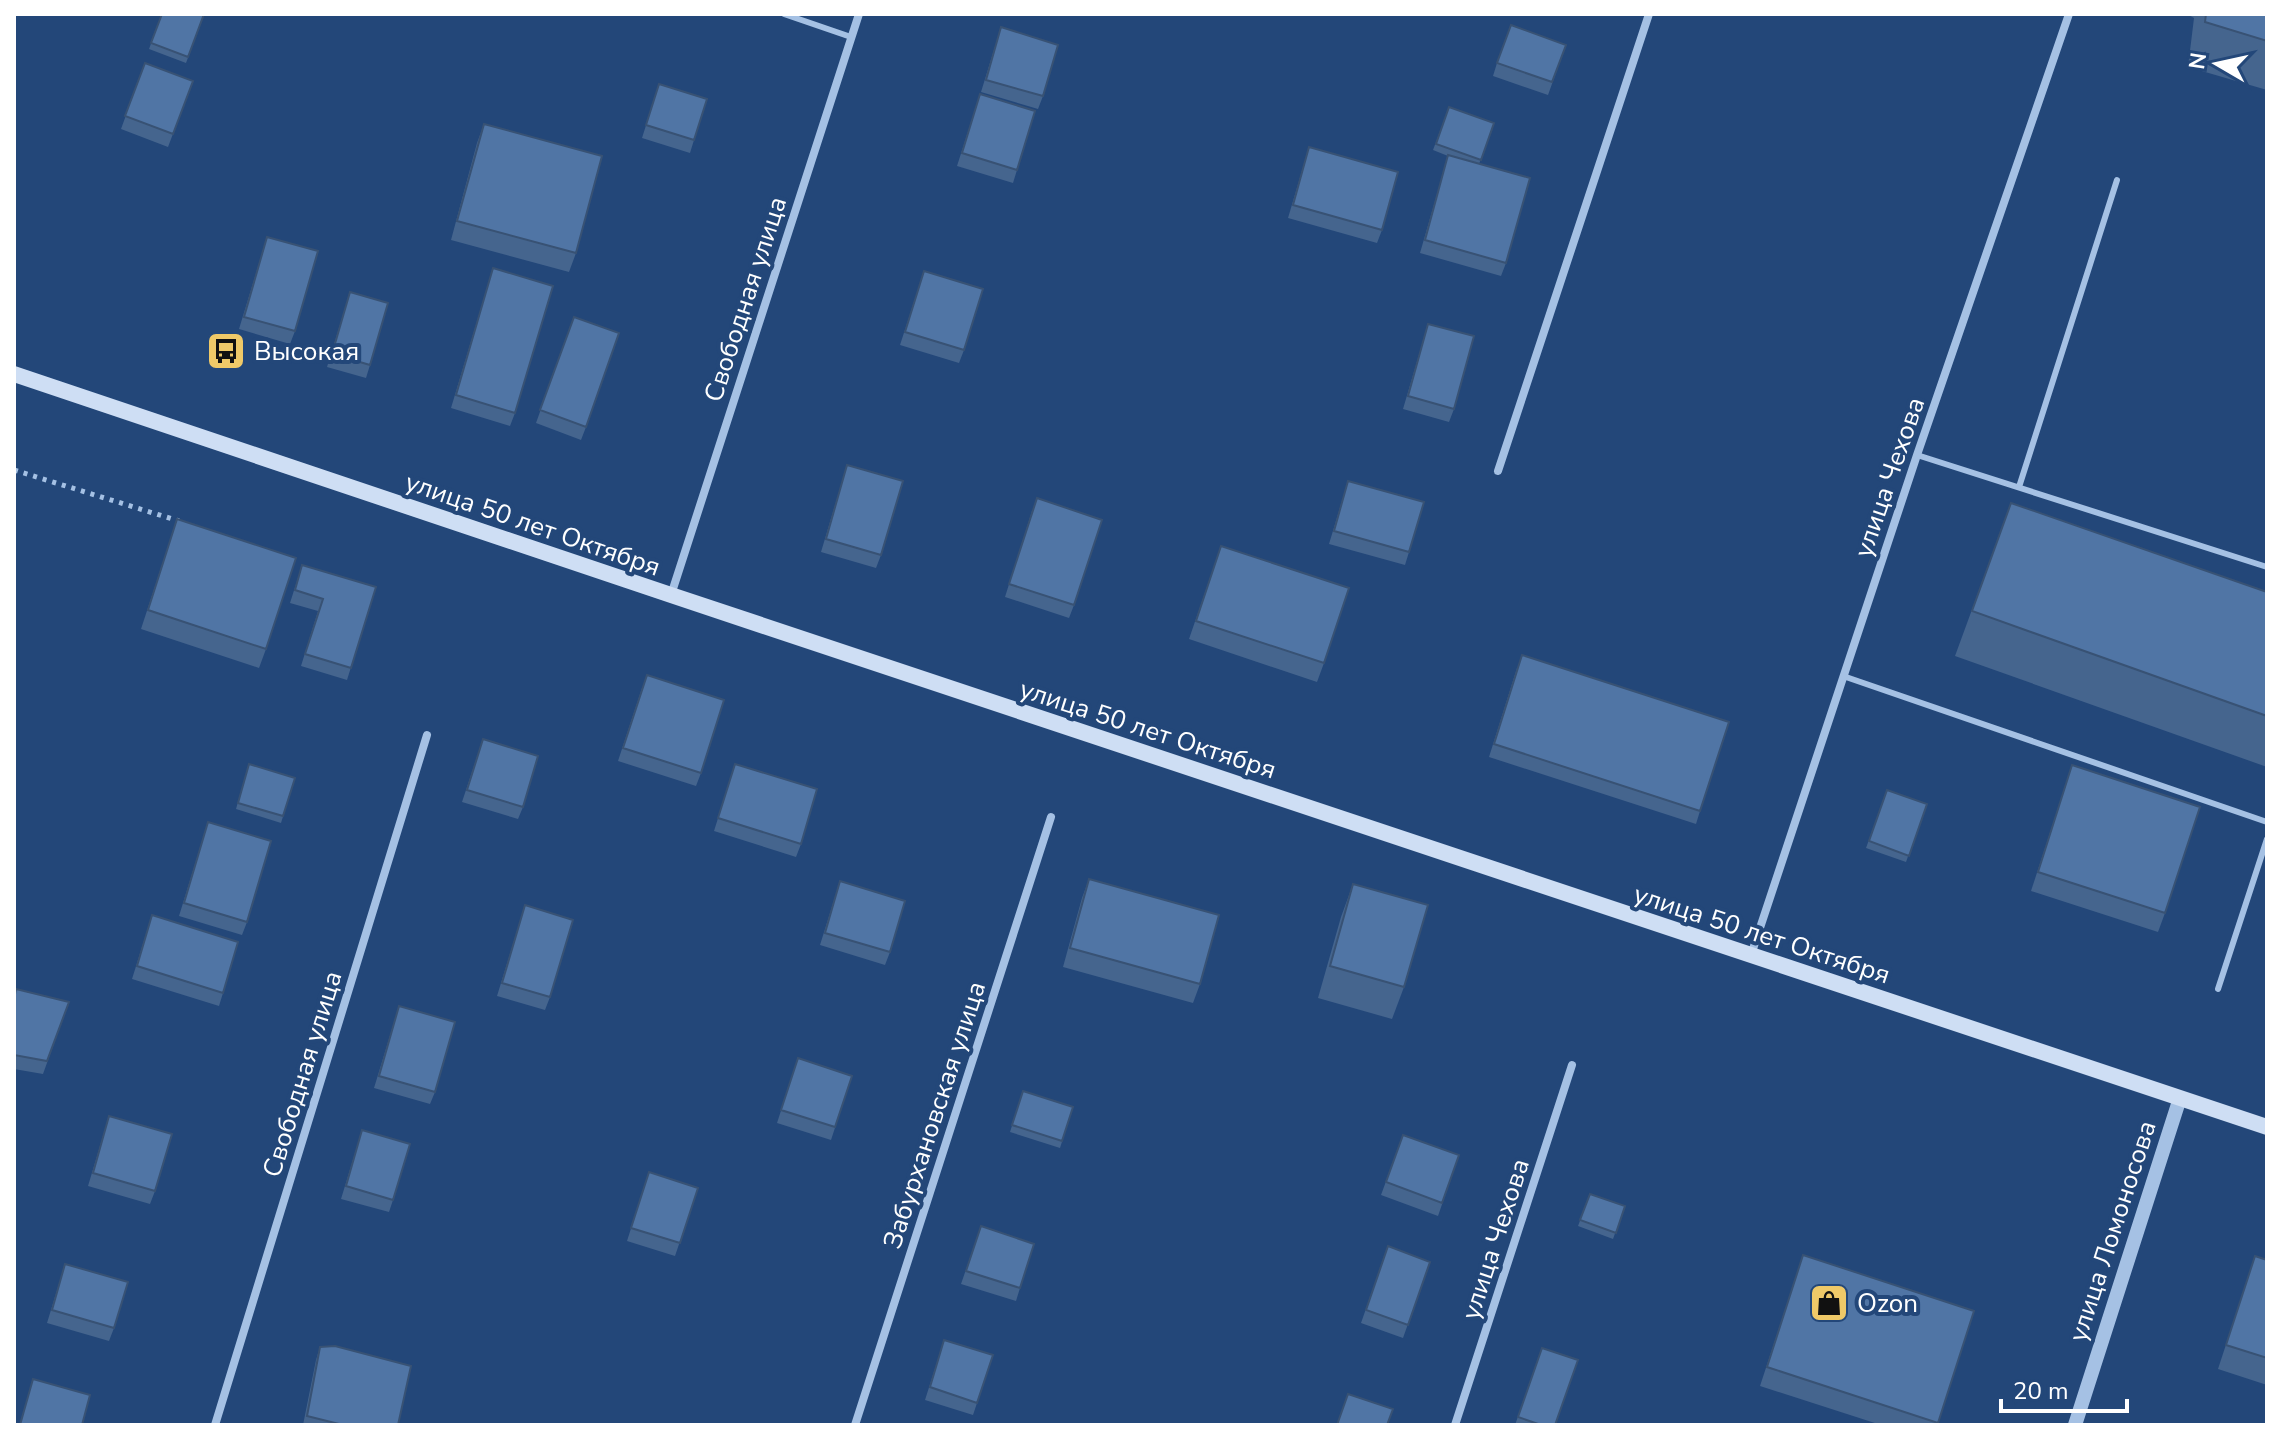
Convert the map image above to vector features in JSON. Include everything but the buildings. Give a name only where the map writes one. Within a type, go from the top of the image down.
[{"type":"main road","name":"улица 50 лет Октября","points":[[14,374],[2267,1127]]},
{"type":"street","name":"Свободная улица","points":[[671,595],[859,14]]},
{"type":"street","points":[[1498,471],[1649,14]]},
{"type":"street","name":"улица Чехова","points":[[1751,955],[1917,455],[2069,14]]},
{"type":"street","name":"Свободная улица","points":[[215,1425],[427,735]]},
{"type":"street","name":"Забурхановская улица","points":[[855,1425],[1051,817]]},
{"type":"street","name":"улица Чехова","points":[[1455,1425],[1572,1065]]},
{"type":"street","name":"улица Ломоносова","points":[[2075,1425],[2180,1098]]},
{"type":"lane","points":[[784,14],[851,37]]},
{"type":"lane","points":[[2019,487],[2117,180]]},
{"type":"lane","points":[[1917,455],[2267,567]]},
{"type":"lane","points":[[1843,676],[2267,822]]},
{"type":"lane","points":[[2218,989],[2267,839]]},
{"type":"path","points":[[14,470],[179,521]]},
{"type":"place","name":"Высокая","points":[[226,351]]},
{"type":"place","name":"Ozon","points":[[1829,1303]]}]
